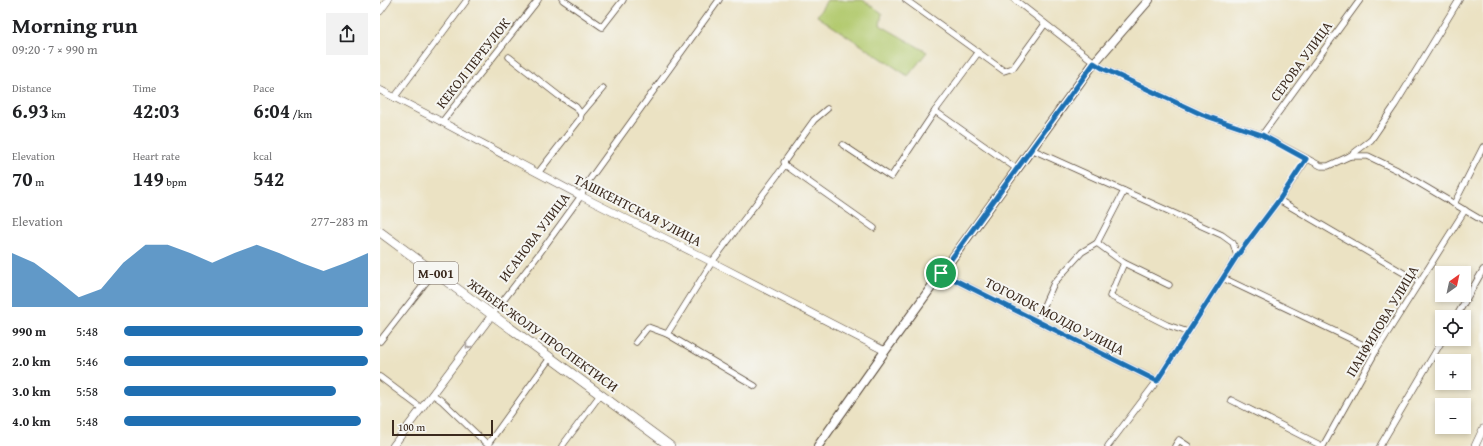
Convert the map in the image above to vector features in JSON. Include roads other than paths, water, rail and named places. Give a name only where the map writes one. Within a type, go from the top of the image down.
[{"type":"main road","points":[[818,446],[941,273],[1094,63],[1148,0]]},
{"type":"main road","name":"ЖИБЕК ЖОЛУ ПРОСПЕКТИСИ","points":[[380,232],[670,446]]},
{"type":"street","points":[[380,11],[388,0]]},
{"type":"street","points":[[394,98],[467,0]]},
{"type":"street","name":"КЕКОЛ ПЕРЕУЛОК","points":[[442,122],[538,0]]},
{"type":"street","points":[[563,0],[602,27],[623,0]]},
{"type":"street","name":"ИСАНОВА УЛИЦА","points":[[393,446],[539,254],[581,196],[587,183],[719,0]]},
{"type":"street","points":[[906,0],[1004,71],[1013,68],[1045,24]]},
{"type":"street","points":[[1015,0],[1102,68],[1203,115],[1262,135],[1322,166],[1328,166],[1350,156],[1371,140],[1395,105],[1459,0]]},
{"type":"street","name":"СЕРОВА УЛИЦА","points":[[1262,135],[1360,0]]},
{"type":"street","points":[[843,145],[891,177],[935,111],[978,53]]},
{"type":"street","points":[[509,57],[559,96],[576,107],[581,114]]},
{"type":"street","points":[[538,173],[602,88]]},
{"type":"street","name":"ТАШКЕНТСКАЯ УЛИЦА","points":[[380,90],[581,196],[885,351]]},
{"type":"street","points":[[666,334],[712,262],[785,165],[784,162],[814,120],[827,109]]},
{"type":"street","points":[[935,111],[1017,169]]},
{"type":"street","points":[[1454,204],[1483,147]]},
{"type":"street","points":[[1031,149],[1222,235],[1233,243],[1237,256]]},
{"type":"street","points":[[1350,156],[1368,156],[1397,170],[1483,221]]},
{"type":"street","points":[[1108,446],[1157,381],[1237,256],[1279,200],[1306,159]]},
{"type":"street","points":[[785,165],[874,228]]},
{"type":"street","points":[[1037,321],[1054,283],[1082,252],[1097,242],[1124,191]]},
{"type":"street","points":[[1279,200],[1419,282]]},
{"type":"street","name":"ПАНФИЛОВА УЛИЦА","points":[[1322,446],[1376,351],[1465,210]]},
{"type":"street","points":[[1097,242],[1124,263],[1169,285]]},
{"type":"street","points":[[1124,263],[1110,296],[1167,325],[1188,332]]},
{"type":"street","points":[[1460,310],[1483,270]]},
{"type":"street","points":[[380,341],[434,272]]},
{"type":"street","name":"ТОГОЛОК МОЛДО УЛИЦА","points":[[941,273],[1157,381]]},
{"type":"street","points":[[1223,278],[1376,351]]},
{"type":"street","points":[[636,342],[648,327],[666,334],[755,386]]},
{"type":"street","points":[[1380,446],[1439,346]]},
{"type":"street","points":[[432,394],[442,401],[488,445],[550,358]]},
{"type":"street","points":[[380,377],[421,408]]},
{"type":"street","points":[[562,446],[600,395]]},
{"type":"street","points":[[1230,400],[1322,446]]},
{"type":"street","points":[[1475,446],[1483,429]]},
{"type":"street","points":[[1175,446],[1179,440],[1188,446]]}]
